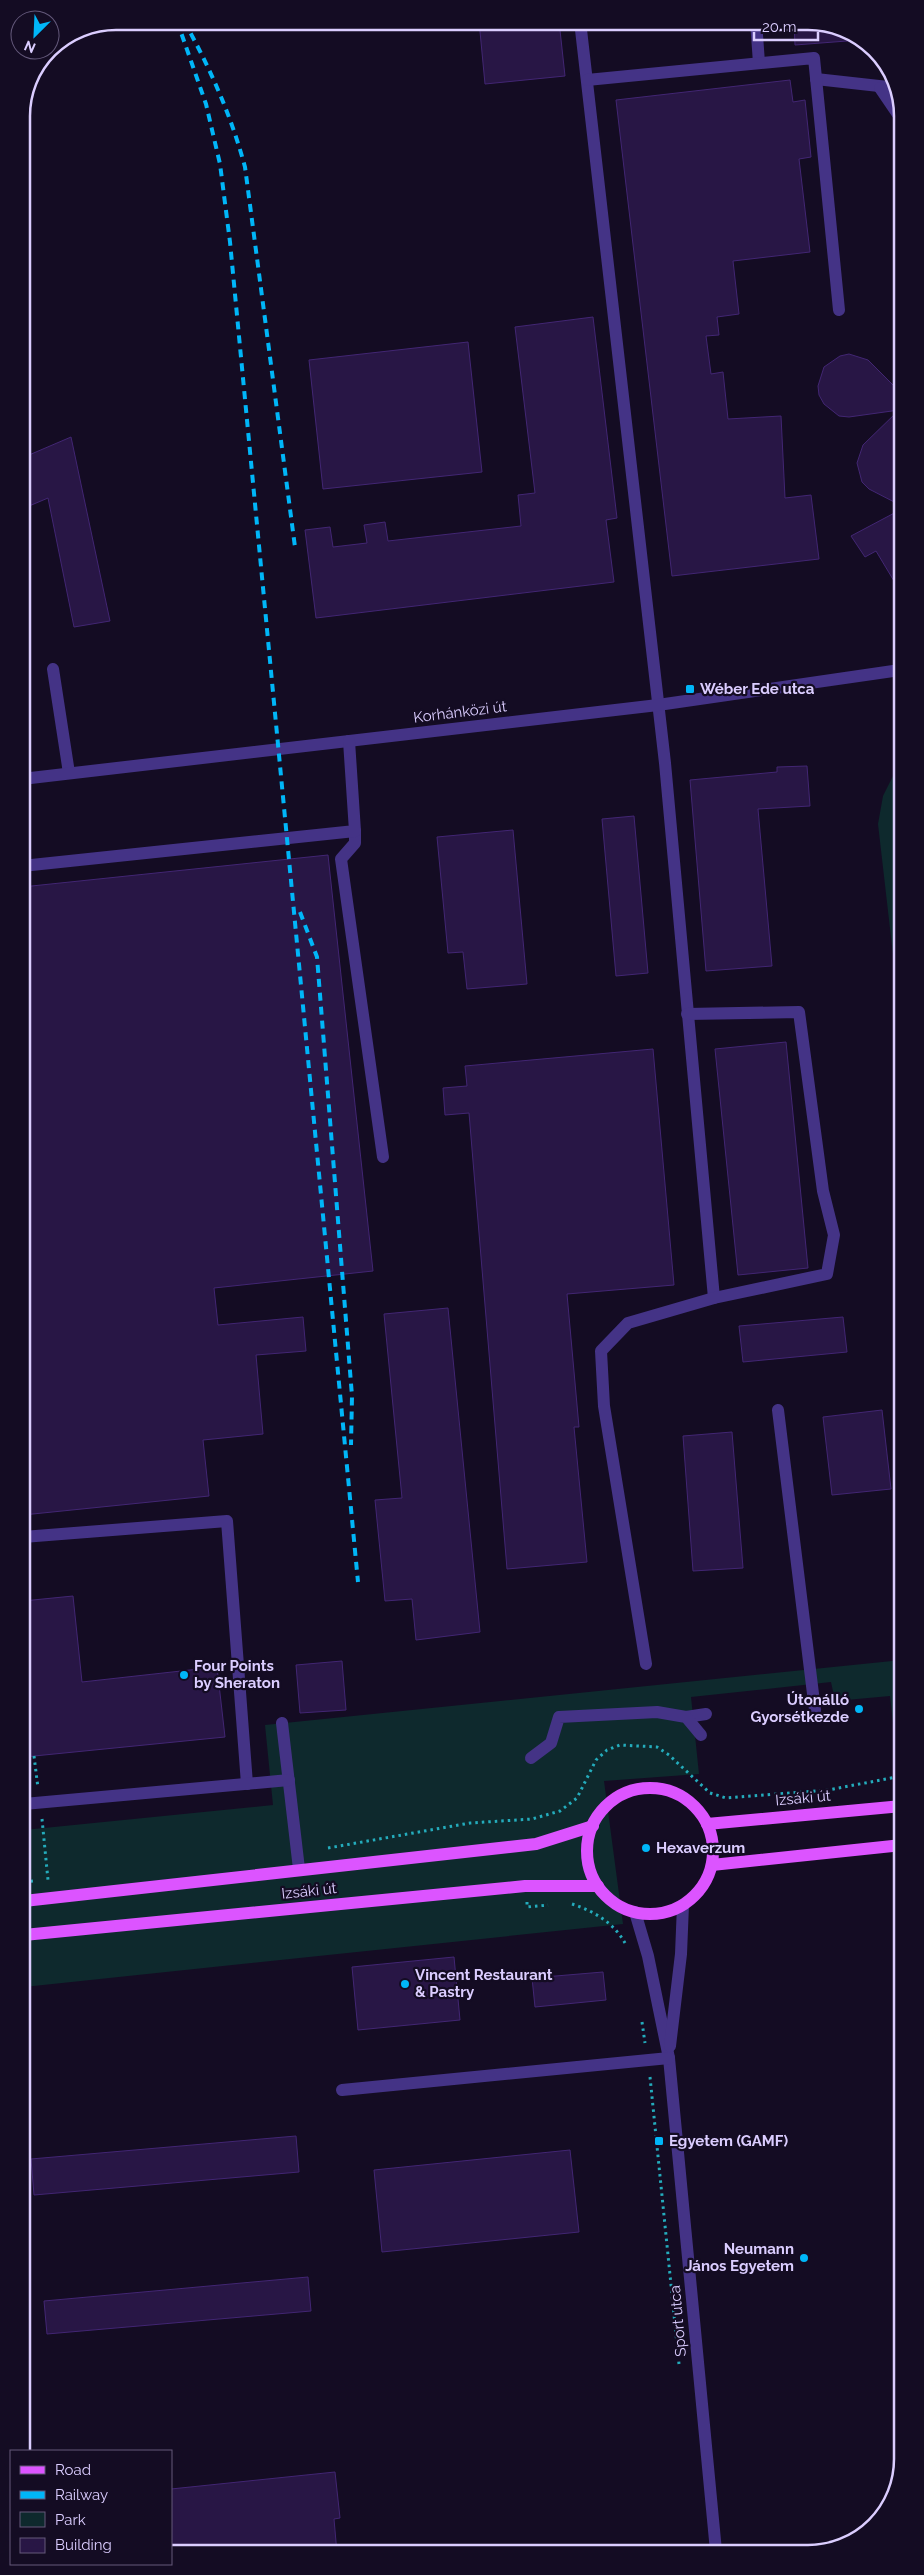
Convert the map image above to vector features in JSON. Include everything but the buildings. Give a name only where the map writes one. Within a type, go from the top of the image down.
[{"type":"main road","points":[[657,1788],[673,1792],[687,1800],[698,1810],[707,1824],[714,1851],[712,1865],[702,1888],[683,1905],[660,1913],[635,1912],[618,1905],[598,1886],[592,1874],[588,1856],[589,1837],[592,1826],[601,1812],[612,1801],[626,1793],[657,1788]]},
{"type":"main road","name":"Izsáki út","points":[[707,1824],[894,1807]]},
{"type":"main road","name":"Izsáki út","points":[[30,1900],[536,1844],[592,1826]]},
{"type":"main road","points":[[712,1865],[894,1846]]},
{"type":"main road","name":"Izsáki út","points":[[30,1934],[525,1886],[598,1886]]},
{"type":"street","points":[[581,30],[658,705],[714,1298]]},
{"type":"street","points":[[757,30],[759,63]]},
{"type":"street","points":[[587,80],[814,58],[839,310]]},
{"type":"street","points":[[816,79],[889,88]]},
{"type":"street","points":[[880,88],[893,106]]},
{"type":"street","points":[[53,669],[69,773]]},
{"type":"street","name":"Korhánközi út","points":[[30,778],[658,705],[894,671]]},
{"type":"street","points":[[349,742],[355,843],[341,859],[383,1157]]},
{"type":"street","points":[[30,865],[355,831]]},
{"type":"street","points":[[646,1664],[604,1406],[601,1351],[628,1323],[714,1298],[827,1274],[834,1234],[823,1191],[799,1012],[687,1014]]},
{"type":"street","points":[[778,1410],[815,1710]]},
{"type":"street","points":[[30,1536],[227,1520],[247,1784]]},
{"type":"street","points":[[531,1758],[551,1743],[559,1717],[656,1712],[686,1717],[706,1714]]},
{"type":"street","points":[[686,1717],[701,1735]]},
{"type":"street","points":[[282,1723],[299,1869]]},
{"type":"street","points":[[30,1803],[289,1780]]},
{"type":"street","points":[[669,2058],[681,1954],[683,1905]]},
{"type":"street","points":[[635,1912],[648,1956],[669,2058]]},
{"type":"street","points":[[342,2090],[669,2058]]},
{"type":"street","name":"Sport utca","points":[[669,2058],[715,2545]]},
{"type":"path","points":[[326,1848],[470,1822],[532,1819],[560,1811],[577,1798],[596,1760],[607,1750],[620,1745],[657,1748],[669,1755],[710,1793],[726,1798],[828,1790],[894,1778]]},
{"type":"path","points":[[532,1819],[536,1844]]},
{"type":"path","points":[[43,1828],[48,1880]]},
{"type":"path","points":[[30,1882],[57,1879]]},
{"type":"path","points":[[525,1886],[528,1907],[556,1904]]},
{"type":"path","points":[[566,1902],[581,1907],[607,1921],[618,1930],[629,1950]]},
{"type":"path","points":[[641,2013],[648,2060],[680,2374]]},
{"type":"green space","points":[[894,774],[894,963],[878,824],[883,796]]},
{"type":"green space","points":[[894,1661],[894,1732],[890,1696],[835,1701],[831,1682],[691,1697],[699,1774],[604,1781],[623,1924],[30,1986],[30,1829],[273,1805],[265,1725]]},
{"type":"railway","points":[[180,30],[206,104],[220,164],[230,242],[358,1582]]},
{"type":"railway","points":[[189,30],[219,92],[245,167],[295,547]]},
{"type":"railway","points":[[300,912],[317,957],[352,1396],[351,1445]]},
{"type":"place","name":"Wéber Ede utca","points":[[690,689]]},
{"type":"place","name":"Four Points by Sheraton","points":[[184,1675]]},
{"type":"place","name":"Útonálló Gyorsétkezde","points":[[859,1709]]},
{"type":"place","name":"Hexaverzum","points":[[646,1848]]},
{"type":"place","name":"Vincent Restaurant & Pastry","points":[[405,1984]]},
{"type":"place","name":"Egyetem (GAMF)","points":[[659,2141]]},
{"type":"place","name":"Neumann János Egyetem","points":[[804,2258]]}]
